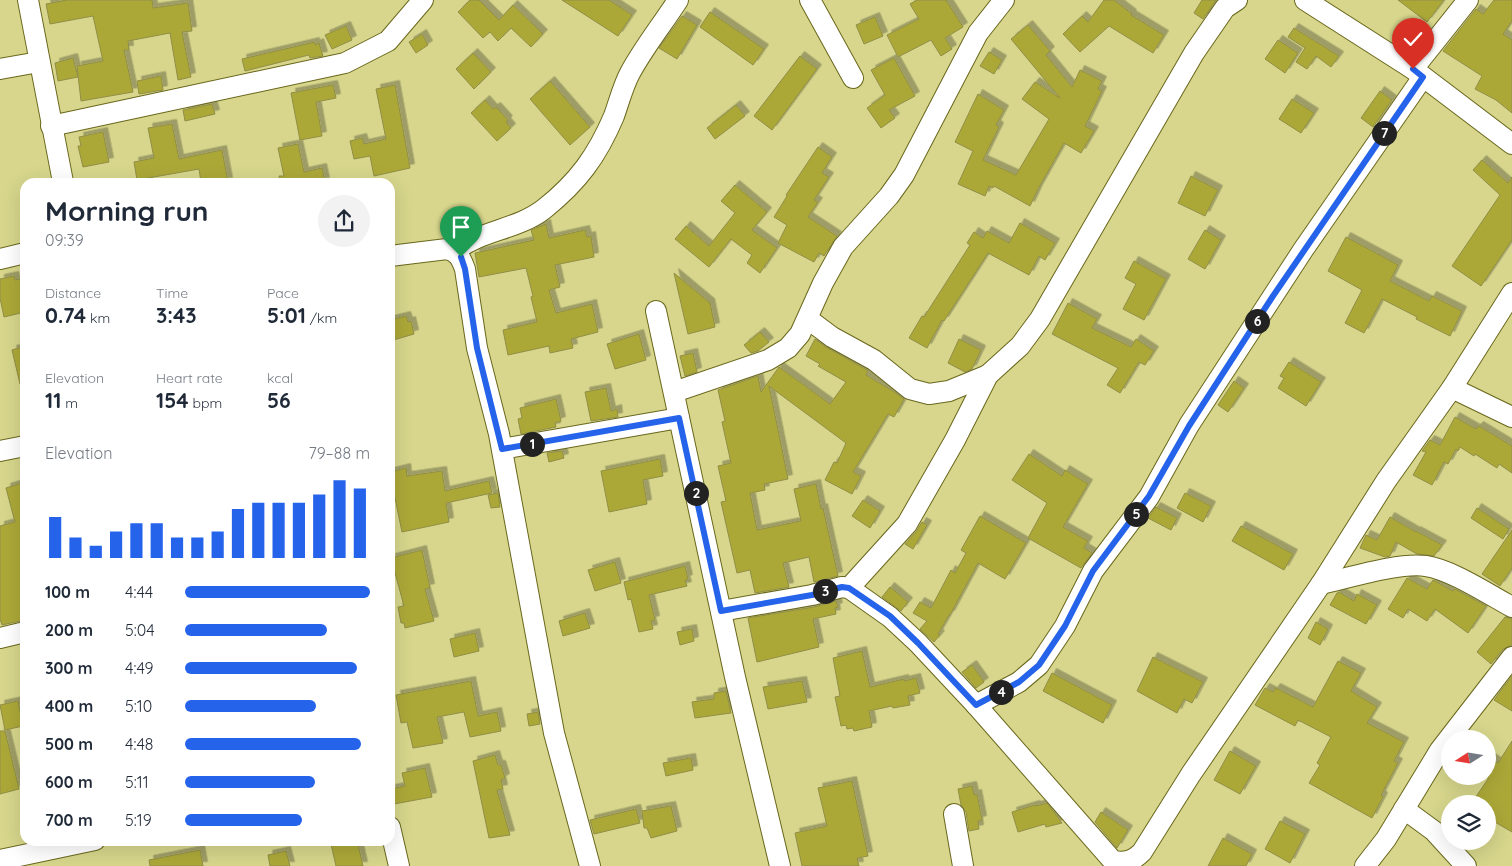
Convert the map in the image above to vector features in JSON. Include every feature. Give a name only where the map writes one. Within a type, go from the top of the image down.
[{"type":"street","points":[[28,0],[61,178]]},
{"type":"street","points":[[455,251],[465,243],[531,218],[574,182],[587,168],[613,117],[628,76],[641,51],[678,0]]},
{"type":"street","points":[[810,0],[853,78]]},
{"type":"street","points":[[674,392],[768,360],[788,348],[800,334],[823,282],[843,247],[889,196],[904,175],[978,33],[1004,0]]},
{"type":"street","points":[[1304,0],[1418,73],[1512,144]]},
{"type":"street","points":[[976,705],[1019,682],[1039,665],[1065,626],[1093,571],[1149,496],[1189,426],[1418,73],[1468,0]]},
{"type":"street","points":[[51,126],[345,63],[388,41],[418,2]]},
{"type":"street","points":[[808,319],[832,337],[874,360],[910,389],[929,394],[949,391],[988,375],[1020,346],[1040,319],[1194,53],[1229,3]]},
{"type":"street","points":[[0,69],[39,62]]},
{"type":"street","points":[[395,255],[446,249],[455,251],[461,257],[465,269],[477,348],[502,449],[554,733],[590,866]]},
{"type":"street","points":[[0,259],[20,254]]},
{"type":"street","points":[[721,611],[812,595],[842,587],[849,588],[890,616],[918,643],[976,705],[1113,861],[1126,862],[1135,859],[1142,852],[1191,774],[1321,584],[1386,481],[1452,388],[1512,293]]},
{"type":"street","points":[[656,311],[735,678],[780,866]]},
{"type":"street","points":[[849,588],[907,524],[955,440],[988,375]]},
{"type":"street","points":[[1452,388],[1512,416]]},
{"type":"street","points":[[502,449],[679,418]]},
{"type":"street","points":[[0,451],[20,447]]},
{"type":"street","points":[[1321,584],[1404,566],[1426,566],[1449,573],[1512,607]]},
{"type":"street","points":[[0,638],[20,633]]},
{"type":"street","points":[[1365,866],[1386,839],[1440,750],[1512,657]]},
{"type":"street","points":[[1404,809],[1434,831],[1466,866]]},
{"type":"street","points":[[954,814],[963,866]]},
{"type":"street","points":[[0,860],[67,846]]},
{"type":"street","points":[[394,846],[399,866]]},
{"type":"building","points":[[67,0],[152,0],[153,8],[188,3],[192,31],[182,32],[191,77],[178,80],[170,33],[128,41],[129,50],[124,50],[133,92],[81,101],[77,66],[103,61],[93,16],[50,24],[46,4]]},
{"type":"building","points":[[470,0],[479,0],[499,20],[513,5],[543,34],[531,47],[511,28],[498,41],[490,32],[483,38],[458,12]]},
{"type":"building","points":[[562,0],[609,0],[632,15],[618,36]]},
{"type":"building","points":[[917,0],[946,0],[963,27],[945,38],[952,49],[941,56],[931,40],[898,57],[887,35],[919,19],[910,4]]},
{"type":"building","points":[[1104,0],[1114,0],[1131,15],[1164,35],[1153,53],[1109,26],[1080,52],[1063,34],[1082,16],[1088,22]]},
{"type":"building","points":[[1202,0],[1216,0],[1203,19],[1194,13]]},
{"type":"building","points":[[1398,0],[1444,0],[1427,22]]},
{"type":"building","points":[[1494,0],[1512,0],[1512,21],[1503,34],[1512,40],[1512,113],[1496,100],[1475,89],[1482,76],[1443,51],[1476,9],[1483,14]]},
{"type":"building","points":[[710,12],[764,49],[753,65],[700,27]]},
{"type":"building","points":[[682,16],[697,25],[677,59],[659,48]]},
{"type":"building","points":[[875,17],[883,36],[864,44],[856,25]]},
{"type":"building","points":[[1028,25],[1050,51],[1046,55],[1072,87],[1080,70],[1102,81],[1098,89],[1102,91],[1085,126],[1094,131],[1081,153],[1064,143],[1030,206],[994,186],[993,188],[989,186],[985,196],[958,184],[973,151],[955,142],[978,94],[1004,110],[996,125],[999,127],[983,160],[1016,175],[1049,119],[1022,99],[1035,82],[1060,98],[1011,39]]},
{"type":"building","points":[[346,26],[352,40],[332,49],[325,35]]},
{"type":"building","points":[[1294,28],[1339,56],[1331,67],[1316,56],[1307,69],[1296,62],[1305,48],[1288,37]]},
{"type":"building","points":[[422,34],[428,45],[416,53],[409,42]]},
{"type":"building","points":[[1278,40],[1298,53],[1285,73],[1265,59]]},
{"type":"building","points":[[315,42],[315,45],[319,43],[323,56],[310,58],[309,55],[245,71],[242,59]]},
{"type":"building","points":[[989,52],[1002,60],[994,74],[980,66]]},
{"type":"building","points":[[473,53],[491,72],[474,89],[456,69]]},
{"type":"building","points":[[800,56],[817,69],[772,130],[754,116]]},
{"type":"building","points":[[73,58],[78,77],[58,81],[55,63]]},
{"type":"building","points":[[894,58],[915,96],[889,110],[895,118],[881,128],[867,108],[885,95],[871,70]]},
{"type":"building","points":[[161,76],[163,90],[139,94],[137,81]]},
{"type":"building","points":[[550,81],[590,127],[570,145],[530,99]]},
{"type":"building","points":[[333,85],[336,98],[316,102],[322,136],[300,140],[291,93]]},
{"type":"building","points":[[395,85],[410,168],[374,176],[370,156],[354,159],[350,141],[362,138],[364,144],[386,139],[376,89]]},
{"type":"building","points":[[1380,91],[1392,100],[1373,127],[1361,118]]},
{"type":"building","points":[[1292,99],[1314,113],[1301,133],[1279,119]]},
{"type":"building","points":[[485,100],[493,109],[496,107],[508,120],[506,122],[511,128],[497,141],[471,113]]},
{"type":"building","points":[[212,104],[215,114],[185,121],[183,110]]},
{"type":"building","points":[[736,105],[745,116],[715,139],[707,128]]},
{"type":"building","points":[[172,124],[179,159],[222,150],[227,178],[200,178],[199,169],[148,178],[137,178],[134,162],[154,158],[148,128]]},
{"type":"building","points":[[103,132],[109,162],[83,167],[78,146],[81,146],[79,137]]},
{"type":"building","points":[[298,144],[304,172],[322,168],[324,178],[279,178],[279,176],[284,176],[278,148]]},
{"type":"building","points":[[818,147],[832,157],[822,173],[829,177],[814,200],[818,202],[808,217],[837,236],[824,256],[819,253],[814,262],[778,243],[787,225],[774,217],[786,195]]},
{"type":"building","points":[[1482,160],[1508,183],[1512,177],[1512,240],[1481,286],[1452,266],[1500,195],[1473,170]]},
{"type":"building","points":[[1191,176],[1218,190],[1205,216],[1178,203]]},
{"type":"building","points":[[735,185],[767,212],[752,230],[777,248],[760,273],[747,263],[752,255],[731,239],[709,267],[675,239],[686,226],[709,246],[735,213],[721,201]]},
{"type":"building","points":[[1020,223],[1055,243],[1045,260],[1039,256],[1029,275],[988,253],[944,321],[942,320],[927,348],[909,338],[970,245],[967,243],[974,232],[983,238],[987,231],[1009,243]]},
{"type":"building","points":[[546,224],[549,238],[585,230],[587,237],[591,236],[594,257],[555,265],[560,287],[549,290],[556,313],[592,304],[598,332],[571,339],[573,348],[550,353],[549,346],[508,355],[503,330],[537,322],[526,268],[479,277],[475,253],[534,240],[531,230]]},
{"type":"building","points":[[1205,230],[1221,240],[1205,269],[1188,259]]},
{"type":"building","points":[[1346,237],[1398,265],[1390,281],[1429,301],[1432,296],[1462,311],[1450,336],[1382,299],[1364,333],[1345,323],[1362,290],[1328,271]]},
{"type":"building","points":[[1134,261],[1166,279],[1144,320],[1123,309],[1136,284],[1125,278]]},
{"type":"building","points":[[674,273],[710,303],[715,327],[688,334]]},
{"type":"building","points":[[14,276],[15,280],[20,279],[20,313],[4,317],[0,298],[0,279]]},
{"type":"building","points":[[1068,303],[1097,319],[1092,328],[1131,347],[1136,339],[1154,351],[1145,365],[1139,362],[1120,393],[1107,385],[1118,368],[1052,334]]},
{"type":"building","points":[[406,316],[408,322],[411,321],[414,334],[395,340],[395,319]]},
{"type":"building","points":[[760,332],[769,342],[758,351],[751,353],[744,345]]},
{"type":"building","points":[[639,334],[646,360],[615,369],[607,344]]},
{"type":"building","points":[[815,339],[867,370],[866,375],[904,399],[894,417],[888,414],[853,472],[861,476],[852,494],[825,480],[834,462],[837,463],[846,443],[769,386],[788,479],[764,484],[765,490],[750,493],[757,530],[801,521],[794,489],[816,484],[838,576],[814,582],[809,557],[783,563],[789,587],[755,593],[750,570],[737,573],[721,502],[726,501],[718,466],[731,463],[722,422],[725,421],[718,390],[758,376],[761,392],[779,367],[830,404],[846,382],[818,366],[820,364],[806,356]]},
{"type":"building","points":[[959,339],[981,350],[972,369],[965,372],[948,363]]},
{"type":"building","points":[[20,348],[20,384],[12,350]]},
{"type":"building","points":[[693,353],[697,372],[685,376],[680,356]]},
{"type":"building","points":[[1289,362],[1321,382],[1306,406],[1278,388],[1284,378],[1280,376]]},
{"type":"building","points":[[1234,381],[1244,388],[1228,412],[1218,405]]},
{"type":"building","points":[[606,388],[611,411],[617,409],[618,417],[591,421],[585,392]]},
{"type":"building","points":[[556,399],[561,421],[555,423],[556,427],[521,434],[518,419],[522,418],[520,408]]},
{"type":"building","points":[[1455,417],[1476,429],[1479,426],[1512,446],[1512,473],[1499,464],[1497,468],[1460,447],[1458,451],[1456,449],[1448,464],[1444,462],[1432,485],[1413,475],[1426,452],[1422,451],[1430,440],[1440,445]]},
{"type":"building","points":[[562,451],[564,458],[549,462],[547,453]]},
{"type":"building","points":[[1029,454],[1062,476],[1065,470],[1088,484],[1063,527],[1088,541],[1084,548],[1092,553],[1081,568],[1028,538],[1047,503],[1012,480]]},
{"type":"building","points":[[660,459],[663,476],[643,480],[647,504],[609,512],[601,471]]},
{"type":"building","points":[[406,468],[407,476],[442,471],[445,491],[489,481],[492,493],[446,503],[449,522],[402,532],[395,498],[395,471]]},
{"type":"building","points":[[20,484],[20,621],[2,625],[0,619],[0,526],[15,522],[6,488]]},
{"type":"building","points":[[498,493],[500,507],[491,508],[488,495]]},
{"type":"building","points":[[1185,493],[1211,506],[1203,522],[1177,508]]},
{"type":"building","points":[[863,500],[880,511],[870,528],[852,516]]},
{"type":"building","points":[[1156,507],[1177,518],[1171,530],[1148,518]]},
{"type":"building","points":[[1477,508],[1509,529],[1503,539],[1471,518]]},
{"type":"building","points":[[980,516],[1026,543],[1005,579],[978,563],[938,634],[940,635],[934,642],[920,629],[927,621],[913,613],[920,602],[931,608],[951,570],[955,573],[966,553],[961,550]]},
{"type":"building","points":[[1390,517],[1442,545],[1434,556],[1417,554],[1396,542],[1390,556],[1385,557],[1360,548],[1366,535],[1377,540]]},
{"type":"building","points":[[922,522],[927,525],[913,549],[905,544]]},
{"type":"building","points":[[1241,526],[1293,554],[1284,570],[1232,541]]},
{"type":"building","points":[[1512,530],[1512,568],[1500,586],[1482,574]]},
{"type":"building","points":[[422,550],[430,588],[425,589],[434,621],[405,628],[404,623],[401,623],[398,607],[404,606],[395,573],[395,557]]},
{"type":"building","points":[[615,562],[621,583],[595,591],[588,570]]},
{"type":"building","points":[[685,566],[688,579],[685,580],[687,586],[649,595],[655,620],[651,621],[653,629],[639,632],[631,599],[628,600],[624,582]]},
{"type":"building","points":[[1407,578],[1427,589],[1433,580],[1453,591],[1455,589],[1486,606],[1468,633],[1435,609],[1427,621],[1408,609],[1403,618],[1388,609]]},
{"type":"building","points":[[890,587],[908,602],[901,611],[882,597]]},
{"type":"building","points":[[1339,592],[1354,601],[1357,594],[1377,605],[1366,624],[1330,605]]},
{"type":"building","points":[[836,601],[838,607],[835,608],[836,614],[813,619],[819,647],[757,662],[748,618],[814,607]]},
{"type":"building","points":[[585,613],[590,628],[563,636],[559,621]]},
{"type":"building","points":[[1505,617],[1512,619],[1512,645],[1503,649],[1491,664],[1477,652]]},
{"type":"building","points":[[1316,622],[1328,629],[1320,645],[1308,638]]},
{"type":"building","points":[[692,629],[694,641],[680,645],[677,632]]},
{"type":"building","points":[[475,633],[479,651],[454,657],[450,639]]},
{"type":"building","points":[[862,651],[870,687],[916,678],[920,693],[908,696],[910,705],[893,708],[892,706],[869,711],[872,727],[854,731],[853,728],[847,729],[846,725],[841,726],[835,697],[840,696],[833,658]]},
{"type":"building","points":[[1153,657],[1203,682],[1192,703],[1184,699],[1177,713],[1137,691]]},
{"type":"building","points":[[1338,661],[1361,673],[1351,691],[1377,707],[1367,723],[1404,742],[1394,761],[1398,763],[1381,795],[1383,797],[1372,818],[1309,783],[1320,765],[1317,763],[1331,737],[1298,720],[1295,726],[1255,705],[1265,688],[1273,692],[1276,688],[1313,707]]},
{"type":"building","points":[[972,665],[984,682],[976,688],[962,672]]},
{"type":"building","points":[[1052,673],[1112,705],[1103,723],[1043,691]]},
{"type":"building","points":[[1512,676],[1512,711],[1494,700]]},
{"type":"building","points":[[471,681],[478,716],[497,712],[501,731],[470,737],[464,712],[437,717],[443,743],[413,748],[407,722],[401,723],[396,695]]},
{"type":"building","points":[[802,681],[807,702],[768,709],[763,687]]},
{"type":"building","points":[[726,691],[731,713],[695,718],[692,702],[714,699],[714,693]]},
{"type":"building","points":[[18,701],[20,727],[5,730],[0,705]]},
{"type":"building","points":[[538,712],[540,724],[529,726],[527,714]]},
{"type":"building","points":[[0,731],[5,731],[19,789],[0,794]]},
{"type":"building","points":[[1512,741],[1512,832],[1496,823],[1496,795],[1477,795],[1484,785],[1496,785],[1496,762],[1498,763]]},
{"type":"building","points":[[1230,751],[1256,766],[1240,794],[1214,780]]},
{"type":"building","points":[[495,755],[498,765],[501,765],[505,778],[501,780],[503,789],[497,790],[510,835],[489,838],[473,761]]},
{"type":"building","points":[[691,758],[693,770],[666,776],[663,763]]},
{"type":"building","points":[[425,768],[432,797],[395,804],[395,788],[405,786],[402,773]]},
{"type":"building","points":[[852,781],[868,856],[857,858],[859,866],[802,866],[795,833],[827,826],[818,788]]},
{"type":"building","points":[[972,786],[974,795],[977,794],[982,820],[978,821],[979,829],[969,831],[966,812],[961,805],[958,789]]},
{"type":"building","points":[[1047,803],[1062,823],[1046,827],[1045,824],[1018,832],[1012,812]]},
{"type":"building","points":[[671,806],[677,831],[651,838],[647,828],[644,828],[642,811]]},
{"type":"building","points":[[636,809],[640,823],[594,834],[590,820]]},
{"type":"building","points":[[1101,812],[1128,830],[1117,848],[1095,822]]},
{"type":"building","points":[[1280,821],[1305,834],[1290,863],[1265,849]]},
{"type":"building","points":[[1223,838],[1252,854],[1246,866],[1208,866]]},
{"type":"building","points":[[331,846],[358,846],[363,866],[336,866]]},
{"type":"building","points":[[200,850],[203,866],[150,866],[149,860]]},
{"type":"building","points":[[286,851],[290,866],[270,866],[268,855]]},
{"type":"route","points":[[461,257],[465,269],[477,348],[502,449],[679,418],[721,611],[812,595],[842,587],[849,588],[890,616],[976,705],[1019,682],[1039,665],[1065,626],[1093,571],[1149,496],[1189,426],[1303,250],[1423,77],[1413,69]]}]
